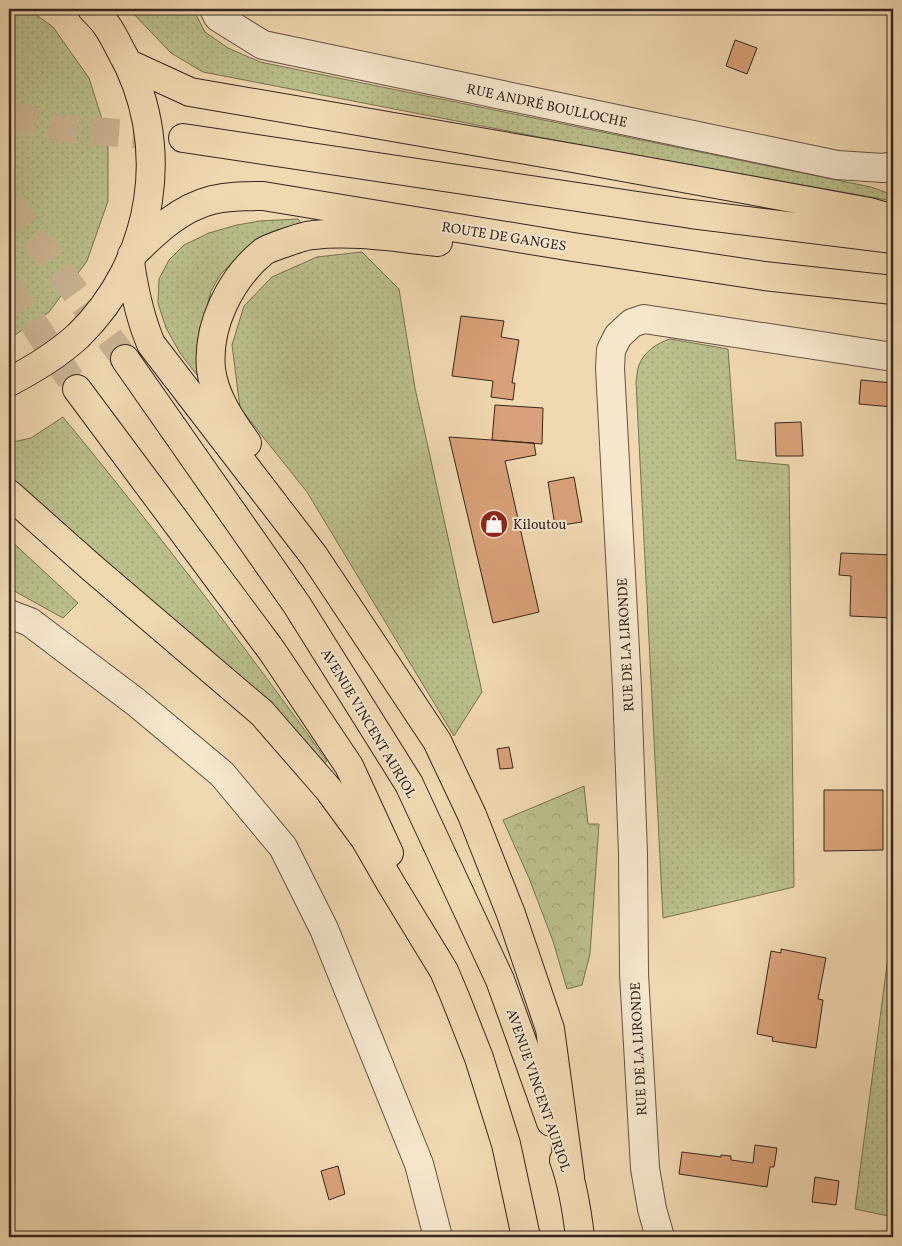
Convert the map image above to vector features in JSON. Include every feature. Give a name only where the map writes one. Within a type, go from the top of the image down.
[{"type":"main road","points":[[9,382],[33,370],[57,354],[78,336],[97,315],[114,292],[142,231],[148,204],[150,176],[150,147],[147,119],[140,91],[129,64],[108,26],[92,9]]},
{"type":"main road","points":[[129,64],[190,92],[575,158],[869,212],[893,219]]},
{"type":"main road","points":[[183,138],[690,214],[893,239]]},
{"type":"main road","name":"ROUTE DE GANGES","points":[[131,258],[153,234],[172,219],[194,207],[212,200],[234,196],[263,196],[764,276],[893,290]]},
{"type":"main road","points":[[570,1177],[550,1029],[511,914],[472,815],[437,741],[314,556],[263,467],[235,426],[217,394],[211,370],[211,348],[221,308],[232,286],[244,270],[265,250],[312,235],[357,234],[533,254],[573,247]]},
{"type":"main road","points":[[131,258],[140,311],[151,344],[314,556]]},
{"type":"main road","name":"AVENUE VINCENT AURIOL","points":[[125,359],[296,605],[409,784],[500,980],[570,1177],[580,1237]]},
{"type":"main road","points":[[77,389],[272,651],[349,766],[444,971],[479,1058],[506,1144],[526,1237]]},
{"type":"main road","points":[[9,494],[91,567],[262,713],[328,790],[364,839],[444,971]]},
{"type":"street","name":"RUE ANDRÉ BOULLOCHE","points":[[214,9],[218,17],[263,46],[837,165],[882,168],[893,166]]},
{"type":"street","name":"RUE DE LA LIRONDE","points":[[660,1237],[644,1168],[634,974],[633,854],[610,368],[611,350],[618,336],[632,323],[644,319],[893,357]]},
{"type":"street","points":[[9,614],[30,622],[114,685],[222,774],[283,847],[324,930],[419,1164],[438,1237]]},
{"type":"green space","points":[[9,9],[28,9],[53,27],[89,78],[108,138],[108,201],[87,261],[49,312],[9,339]]},
{"type":"green space","points":[[129,9],[193,9],[205,32],[228,48],[260,62],[871,187],[893,195],[893,201],[596,148],[203,72],[171,53]]},
{"type":"green space","points":[[298,219],[303,225],[280,230],[246,248],[220,275],[211,291],[206,310],[200,339],[197,375],[180,353],[166,328],[158,303],[159,279],[169,260],[184,245],[209,233],[260,221]]},
{"type":"green space","points":[[362,252],[399,289],[415,388],[482,692],[454,736],[307,492],[240,408],[232,345],[244,306],[272,277],[317,257]]},
{"type":"green space","points":[[670,339],[728,349],[736,460],[789,465],[794,887],[663,918],[636,382],[638,367],[644,356],[660,343]]},
{"type":"green space","points":[[63,417],[198,587],[327,761],[321,765],[248,686],[9,479],[9,443],[31,438]]},
{"type":"green space","points":[[9,539],[78,603],[63,618],[9,588]]},
{"type":"green space","points":[[584,786],[588,824],[599,824],[590,954],[582,985],[567,989],[553,941],[529,878],[503,820]]},
{"type":"green space","points":[[893,919],[893,1217],[855,1209]]},
{"type":"building","points":[[735,40],[757,48],[747,74],[726,66]]},
{"type":"building","points":[[461,316],[504,321],[501,337],[519,340],[512,383],[515,383],[513,400],[491,397],[493,381],[452,376]]},
{"type":"building","points":[[861,380],[893,383],[893,407],[859,404]]},
{"type":"building","points":[[495,405],[543,408],[542,444],[492,440]]},
{"type":"building","points":[[801,422],[803,456],[776,456],[775,423]]},
{"type":"building","name":"Kiloutou","points":[[449,437],[534,443],[536,455],[505,461],[539,612],[493,623]]},
{"type":"building","points":[[574,477],[582,522],[555,526],[548,482]]},
{"type":"building","points":[[841,553],[893,555],[893,618],[850,616],[851,576],[839,575]]},
{"type":"building","points":[[509,747],[513,768],[500,769],[497,749]]},
{"type":"building","points":[[824,790],[883,790],[883,850],[824,851]]},
{"type":"building","points":[[781,949],[826,958],[818,999],[823,1000],[816,1048],[772,1041],[773,1037],[757,1034],[771,951],[781,953]]},
{"type":"building","points":[[755,1145],[777,1148],[774,1167],[770,1167],[767,1187],[679,1174],[682,1152],[721,1157],[721,1155],[731,1156],[731,1160],[753,1163]]},
{"type":"building","points":[[338,1166],[345,1194],[329,1200],[321,1171]]},
{"type":"building","points":[[815,1177],[839,1181],[836,1205],[812,1202]]},
{"type":"tunnel","points":[[9,115],[57,128],[183,138]]},
{"type":"tunnel","points":[[9,203],[125,359]]},
{"type":"tunnel","points":[[9,286],[77,389]]},
{"type":"place","name":"Kiloutou","points":[[494,524]]}]
